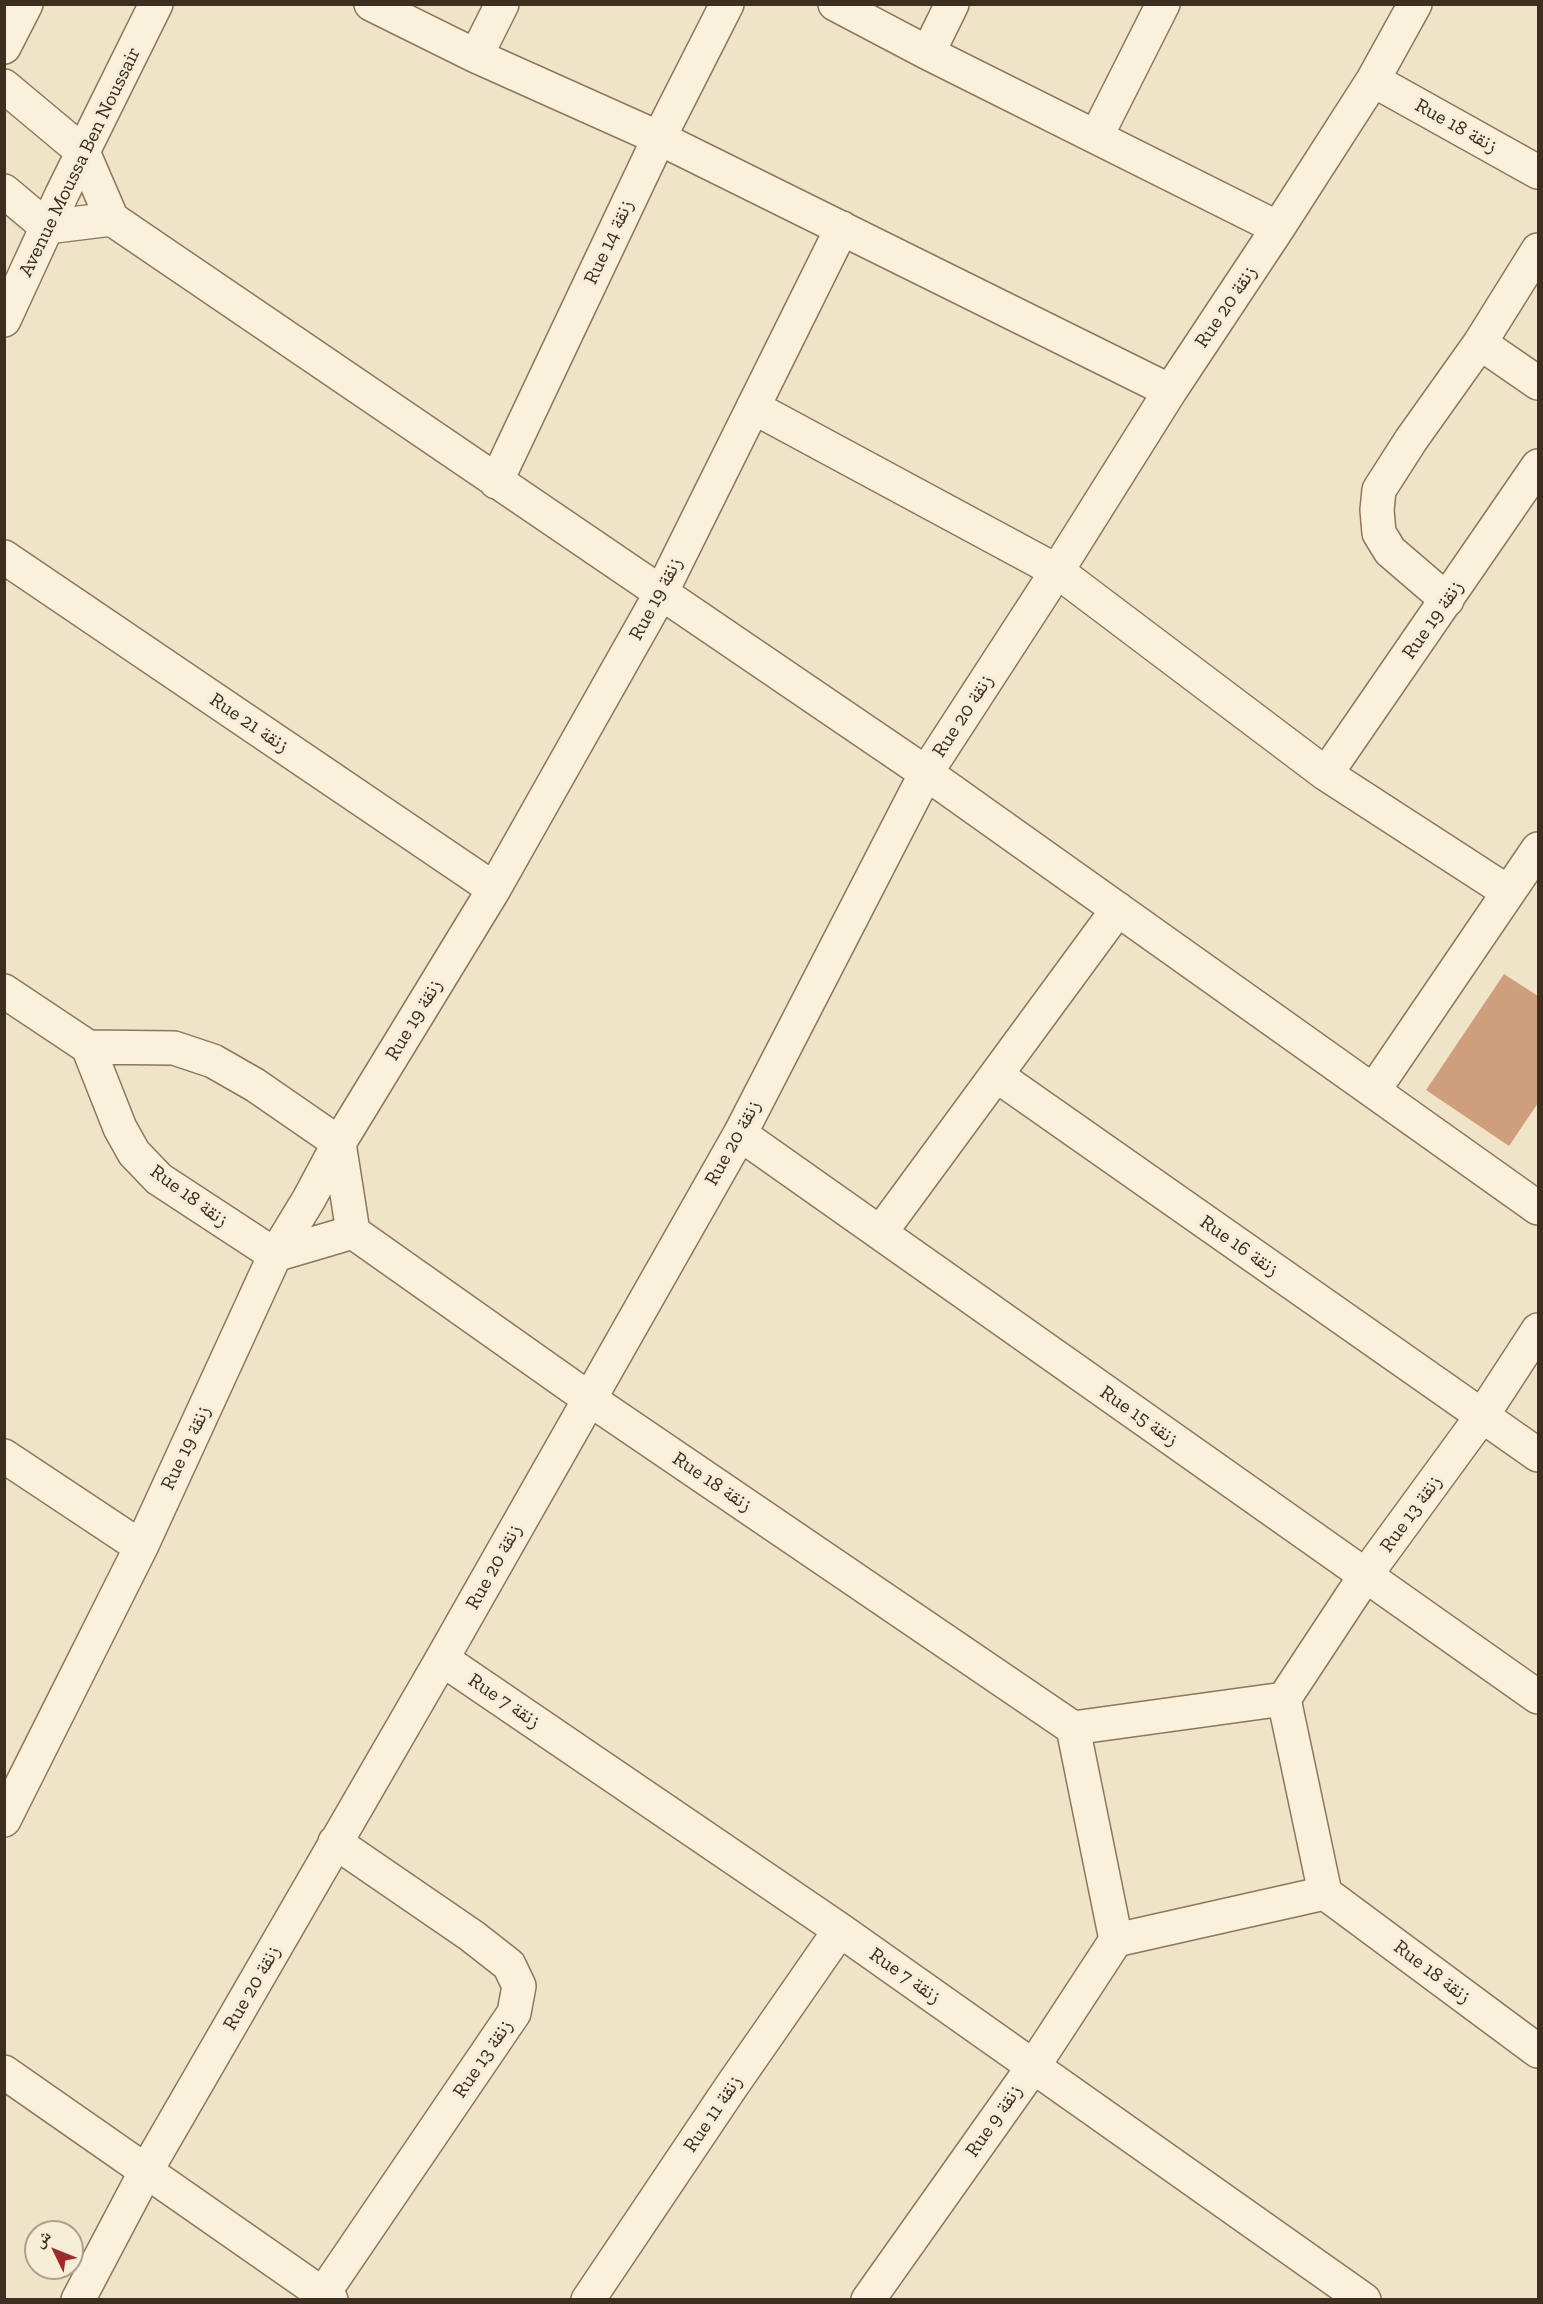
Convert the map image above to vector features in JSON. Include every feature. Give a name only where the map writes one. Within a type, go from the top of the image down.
[{"type":"street","points":[[4,47],[26,4]]},
{"type":"street","name":"Avenue Moussa Ben Noussair","points":[[4,320],[156,4]]},
{"type":"street","points":[[371,4],[476,56],[659,138],[1170,391]]},
{"type":"street","points":[[476,56],[502,4]]},
{"type":"street","name":"Rue 14 زنقة","points":[[496,482],[659,138],[727,4]]},
{"type":"street","points":[[835,4],[928,54],[1278,228]]},
{"type":"street","points":[[928,54],[952,4]]},
{"type":"street","points":[[1096,137],[1163,4]]},
{"type":"street","name":"Rue 20 زنقة","points":[[78,2300],[146,2171],[245,2003],[740,1134],[926,773],[1170,391],[1373,80],[1415,4]]},
{"type":"street","name":"Rue 18 زنقة","points":[[1373,80],[1539,172]]},
{"type":"street","points":[[4,86],[83,152],[112,219],[926,773],[1539,1208]]},
{"type":"street","points":[[4,191],[47,227],[112,219]]},
{"type":"street","name":"Rue 19 زنقة","points":[[4,1820],[141,1547],[275,1255],[339,1143],[494,889],[661,593],[842,228]]},
{"type":"street","points":[[1447,600],[1390,551],[1379,532],[1377,510],[1379,490],[1411,440],[1480,343],[1539,250]]},
{"type":"street","points":[[1480,343],[1539,383]]},
{"type":"street","points":[[753,407],[1057,571],[1326,774],[1508,892]]},
{"type":"street","name":"Rue 19 زنقة","points":[[1326,774],[1539,466]]},
{"type":"street","name":"Rue 21 زنقة","points":[[4,557],[494,889]]},
{"type":"street","points":[[1374,1090],[1539,849]]},
{"type":"street","points":[[880,1233],[1118,909]]},
{"type":"street","points":[[4,991],[88,1047],[174,1048],[213,1061],[255,1086],[339,1143],[353,1232],[275,1255]]},
{"type":"street","name":"Rue 18 زنقة","points":[[88,1047],[120,1128],[134,1153],[159,1179],[275,1255]]},
{"type":"street","name":"Rue 16 زنقة","points":[[996,1075],[1539,1455]]},
{"type":"street","name":"Rue 15 زنقة","points":[[740,1134],[1365,1576],[1539,1696]]},
{"type":"street","name":"Rue 18 زنقة","points":[[353,1232],[588,1398],[1073,1728]]},
{"type":"street","name":"Rue 13 زنقة","points":[[1284,1699],[1365,1576],[1482,1416],[1539,1330]]},
{"type":"street","points":[[4,1456],[141,1547]]},
{"type":"street","name":"Rue 7 زنقة","points":[[442,1659],[840,1930],[1364,2300]]},
{"type":"street","points":[[1284,1699],[1325,1893],[1116,1940],[1073,1728],[1284,1699]]},
{"type":"street","name":"Rue 13 زنقة","points":[[327,2297],[514,2013],[519,1986],[509,1965],[472,1936],[335,1842]]},
{"type":"street","name":"Rue 18 زنقة","points":[[1325,1893],[1539,2051]]},
{"type":"street","name":"Rue 11 زنقة","points":[[588,2300],[840,1930]]},
{"type":"street","name":"Rue 9 زنقة","points":[[868,2300],[1033,2067],[1116,1940]]},
{"type":"street","points":[[4,2072],[327,2297]]},
{"type":"building","points":[[1504,974],[1538,996],[1538,1103],[1509,1146],[1426,1090]]}]
